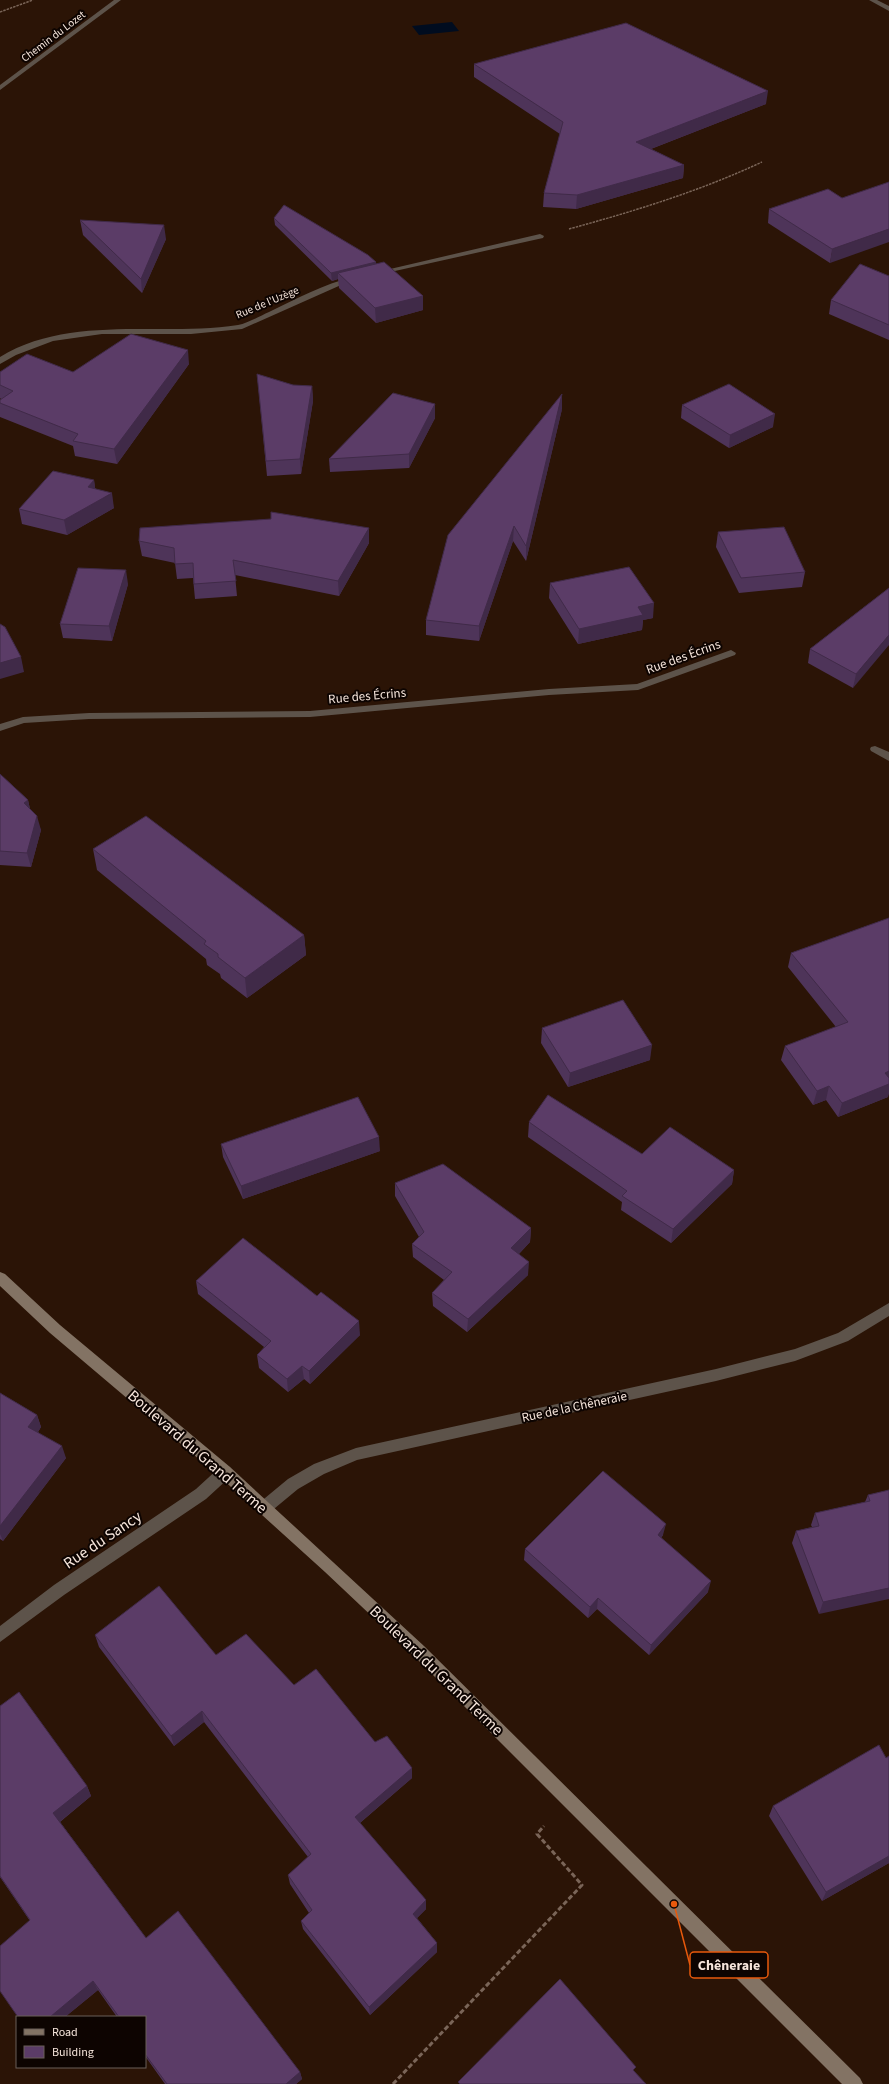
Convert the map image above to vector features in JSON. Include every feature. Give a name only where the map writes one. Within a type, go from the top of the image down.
[{"type":"street","name":"Chemin du Lozet","points":[[0,88],[118,0]]},
{"type":"street","points":[[872,0],[889,9]]},
{"type":"street","name":"Rue de l'Uzège","points":[[0,361],[13,353],[51,339],[102,332],[191,332],[242,327],[338,283],[540,236]]},
{"type":"street","name":"Rue des Écrins","points":[[0,728],[23,720],[89,716],[310,714],[549,692],[638,687],[731,653]]},
{"type":"street","points":[[875,749],[889,756]]},
{"type":"street","name":"Boulevard du Grand Terme","points":[[0,1278],[55,1329],[224,1472],[330,1567],[419,1650],[854,2084]]},
{"type":"street","name":"Rue de la Chêneraie","points":[[264,1508],[293,1484],[319,1469],[356,1454],[716,1375],[795,1355],[843,1337],[889,1309]]},
{"type":"street","name":"Rue du Sancy","points":[[0,1635],[59,1590],[201,1494],[224,1472]]},
{"type":"path","points":[[0,12],[33,0]]},
{"type":"path","points":[[540,236],[602,220],[727,179],[762,162]]},
{"type":"path","points":[[393,2084],[582,1885],[537,1834],[567,1798]]},
{"type":"water","points":[[452,22],[459,31],[419,35],[412,26]]},
{"type":"building","points":[[626,23],[768,91],[636,142],[684,165],[577,195],[544,193],[563,122],[474,64]]},
{"type":"building","points":[[889,182],[889,229],[832,249],[769,209],[828,189],[842,198]]},
{"type":"building","points":[[284,205],[368,255],[376,262],[331,273],[274,218]]},
{"type":"building","points":[[80,220],[164,225],[141,279]]},
{"type":"building","points":[[384,262],[423,296],[375,308],[338,273]]},
{"type":"building","points":[[860,264],[889,276],[889,325],[831,300]]},
{"type":"building","points":[[131,334],[188,350],[114,449],[73,441],[78,434],[0,403],[0,400],[13,391],[0,385],[0,372],[27,354],[73,372]]},
{"type":"building","points":[[257,374],[293,385],[312,386],[300,459],[266,461]]},
{"type":"building","points":[[729,384],[775,414],[730,435],[682,405]]},
{"type":"building","points":[[393,393],[435,404],[409,454],[329,459]]},
{"type":"building","points":[[562,394],[526,546],[514,526],[479,626],[426,620],[448,535]]},
{"type":"building","points":[[53,471],[94,480],[88,487],[112,493],[64,520],[19,509]]},
{"type":"building","points":[[271,512],[369,528],[338,581],[233,560],[236,581],[194,584],[193,563],[175,564],[174,548],[139,541],[140,528],[271,519]]},
{"type":"building","points":[[784,527],[805,572],[741,578],[718,532]]},
{"type":"building","points":[[629,567],[654,603],[638,607],[643,615],[579,629],[550,583]]},
{"type":"building","points":[[78,568],[126,570],[109,626],[60,624]]},
{"type":"building","points":[[889,588],[889,635],[856,674],[810,649]]},
{"type":"building","points":[[0,624],[5,627],[21,657],[0,663]]},
{"type":"building","points":[[0,774],[28,800],[24,803],[37,816],[27,853],[0,851]]},
{"type":"building","points":[[146,816],[304,935],[245,978],[218,957],[218,954],[204,944],[206,941],[93,849]]},
{"type":"building","points":[[889,918],[889,1071],[885,1073],[889,1078],[889,1084],[842,1103],[829,1086],[817,1091],[785,1046],[848,1022],[791,953]]},
{"type":"building","points":[[623,1000],[652,1045],[570,1073],[542,1028]]},
{"type":"building","points":[[548,1095],[642,1154],[670,1127],[734,1170],[673,1229],[622,1196],[627,1191],[529,1122]]},
{"type":"building","points":[[358,1097],[379,1137],[241,1186],[221,1144]]},
{"type":"building","points":[[443,1164],[531,1228],[511,1248],[529,1262],[468,1319],[432,1293],[452,1272],[412,1244],[424,1232],[395,1183]]},
{"type":"building","points":[[243,1238],[317,1296],[321,1292],[359,1321],[309,1371],[302,1366],[287,1379],[257,1355],[271,1341],[196,1281]]},
{"type":"building","points":[[0,1393],[37,1415],[28,1427],[62,1446],[0,1526]]},
{"type":"building","points":[[603,1471],[666,1524],[658,1535],[711,1581],[651,1645],[598,1598],[590,1607],[525,1549]]},
{"type":"building","points":[[889,1490],[889,1588],[823,1602],[796,1531],[819,1526],[815,1513],[870,1501],[868,1495]]},
{"type":"building","points":[[159,1586],[216,1655],[246,1634],[294,1685],[316,1669],[375,1742],[387,1736],[412,1768],[355,1817],[426,1900],[413,1914],[437,1943],[369,2007],[301,1921],[312,1910],[288,1875],[311,1854],[202,1711],[171,1736],[95,1635]]},
{"type":"building","points":[[19,1692],[87,1786],[53,1813],[146,1938],[178,1911],[300,2072],[286,2084],[167,2084],[146,2055],[146,2016],[118,2016],[93,1981],[51,2016],[17,2016],[0,1991],[0,1946],[30,1920],[0,1876],[0,1706]]},
{"type":"building","points":[[879,1745],[886,1758],[889,1756],[889,1856],[826,1892],[773,1806]]},
{"type":"building","points":[[560,1979],[636,2067],[633,2070],[646,2084],[460,2084],[458,2082]]},
{"type":"place","name":"Chêneraie","points":[[674,1904]]}]
